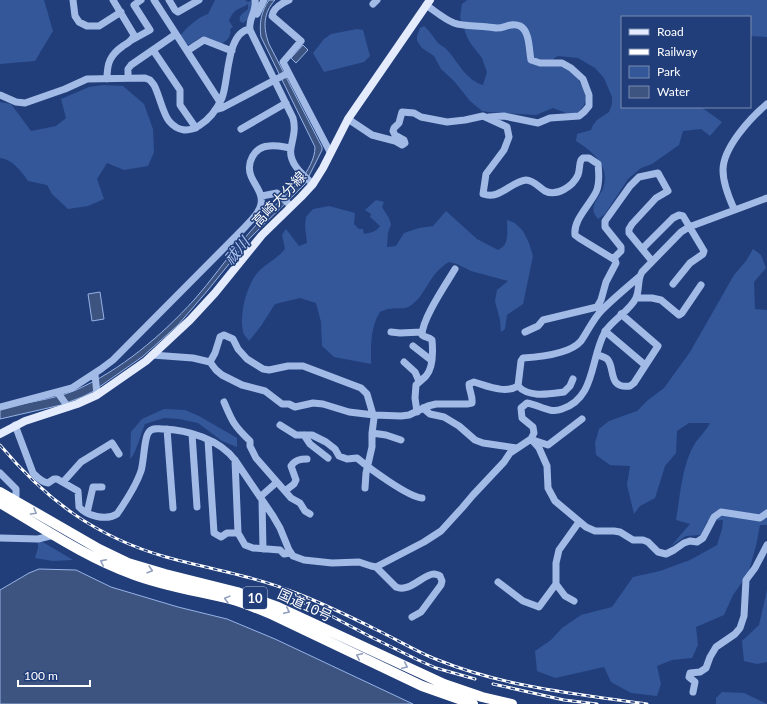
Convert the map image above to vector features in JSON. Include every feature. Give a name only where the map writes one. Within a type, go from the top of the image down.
[{"type":"highway","name":"国道10号","points":[[0,492],[99,549],[128,563],[165,574],[222,587],[261,600],[432,679],[476,695],[512,704]]},
{"type":"highway","name":"国道10号","points":[[0,503],[104,562],[132,574],[231,600],[273,615],[422,686],[473,704]]},
{"type":"main road","name":"高崎大分線","points":[[0,434],[15,425],[35,417],[82,402],[152,355],[190,320],[215,293],[257,240],[290,206],[323,168],[348,118],[428,2]]},
{"type":"street","points":[[73,0],[75,16],[79,22],[87,26],[99,26],[120,12]]},
{"type":"street","points":[[113,0],[133,32],[134,35],[130,41]]},
{"type":"street","points":[[107,79],[107,68],[109,61],[117,51],[130,41],[150,30],[134,5],[141,0]]},
{"type":"street","points":[[154,0],[220,102]]},
{"type":"street","points":[[169,0],[178,12],[198,0]]},
{"type":"street","points":[[255,0],[256,6],[250,20],[250,29],[253,38],[276,79],[294,124],[295,131],[291,148],[293,161],[298,169],[311,182]]},
{"type":"street","points":[[253,38],[255,20],[264,0]]},
{"type":"street","points":[[289,0],[278,6],[272,13],[272,16],[301,41],[283,62],[287,73],[330,152]]},
{"type":"street","points":[[348,118],[372,135],[395,141],[402,145],[404,144],[404,140],[395,135],[393,130],[398,125],[402,112],[414,113],[421,117],[447,122],[483,116],[504,116],[538,123],[550,118],[579,116],[589,106],[589,95],[583,80],[571,68],[562,63],[540,63],[531,60],[527,37],[521,26],[506,25],[494,28],[455,23],[428,2]]},
{"type":"street","points":[[0,95],[16,102],[25,103],[65,89],[87,79],[145,78],[150,80],[155,87],[169,121],[181,130],[186,131],[196,128],[215,110],[223,96],[236,37],[244,30],[250,29]]},
{"type":"street","points":[[128,78],[129,66],[176,34]]},
{"type":"street","points":[[187,51],[204,40],[232,51]]},
{"type":"street","points":[[153,50],[179,88],[181,93],[179,100],[180,105],[196,128]]},
{"type":"street","points":[[215,110],[222,108],[287,73]]},
{"type":"street","points":[[241,128],[286,103]]},
{"type":"street","points":[[734,209],[723,175],[726,155],[746,123],[767,104]]},
{"type":"street","points":[[488,117],[507,127],[509,137],[504,150],[486,174],[483,194],[498,194],[520,182],[527,180],[546,191],[559,192],[565,190],[577,177],[581,160],[583,158],[595,161],[598,164],[598,184],[596,191],[577,222],[574,230],[575,235],[614,258],[616,263],[606,282],[599,309],[579,343],[574,347],[563,351],[523,358],[521,361],[518,386],[523,392],[545,395],[564,392],[570,386],[573,379]]},
{"type":"street","points":[[0,407],[58,394],[95,375],[117,356],[245,227],[260,208],[262,196],[251,174],[249,164],[251,158],[257,151],[266,146],[291,148]]},
{"type":"street","points":[[614,258],[621,251],[621,247],[605,227],[605,221],[630,186],[639,177],[658,173],[668,191],[656,198],[629,229],[629,233],[643,248],[652,261]]},
{"type":"street","points":[[262,196],[275,193],[280,195],[290,206]]},
{"type":"street","points":[[525,332],[538,326],[543,320],[599,309],[639,277],[652,261],[688,227],[767,198]]},
{"type":"street","points":[[643,248],[673,218],[679,215],[683,216],[688,227],[704,251],[703,254],[690,263],[673,284]]},
{"type":"street","points":[[455,269],[428,317],[422,332],[422,335],[432,340],[432,360],[428,374],[416,385],[414,398],[420,410],[444,417],[459,426],[475,440],[484,443],[516,448]]},
{"type":"street","points":[[376,567],[424,542],[441,531],[504,462],[510,452],[531,439],[534,433],[533,427],[522,418],[521,408],[527,403],[536,404],[552,411],[562,409],[578,400],[589,380],[605,331],[633,303],[636,298],[639,277]]},
{"type":"street","points":[[636,298],[652,298],[661,300],[679,315],[682,313],[701,285]]},
{"type":"street","points":[[597,355],[607,359],[613,378],[620,385],[630,386],[658,346],[621,314]]},
{"type":"street","points":[[605,331],[645,365]]},
{"type":"street","points":[[391,332],[422,332]]},
{"type":"street","points":[[210,362],[220,337],[222,335],[228,336],[233,339],[238,349],[247,359],[263,369],[269,370],[288,366],[303,366],[358,387],[367,394],[374,415],[372,447],[366,473],[365,488]]},
{"type":"street","points":[[413,346],[432,360]]},
{"type":"street","points":[[152,355],[193,358],[210,362],[222,375],[242,384],[265,391],[282,404],[289,404],[297,407],[313,403],[323,404],[343,410],[374,415],[402,416],[436,404],[472,403],[473,398],[469,384],[474,382],[496,389],[509,390],[518,386]]},
{"type":"street","points":[[404,362],[415,372],[419,381]]},
{"type":"street","points":[[95,375],[97,392]]},
{"type":"street","points":[[58,394],[68,406]]},
{"type":"street","points":[[224,402],[230,419],[250,441],[250,446],[256,458],[291,498],[300,503],[305,511],[310,514]]},
{"type":"street","points":[[531,439],[548,445],[582,419]]},
{"type":"street","points":[[15,425],[33,473],[38,479],[48,483],[57,478],[64,482],[78,491],[79,507],[87,513],[96,516],[112,517],[117,514],[136,483],[141,471],[148,432],[153,428],[192,434],[208,440],[228,453],[235,460],[280,528],[291,553],[298,558],[332,563],[359,562],[376,567],[396,587],[399,588],[410,586],[432,574],[441,577],[441,585],[421,612],[412,617]]},
{"type":"street","points":[[280,425],[296,435],[312,435],[326,442],[335,449],[339,456],[347,459],[357,458],[399,488],[417,498],[422,498]]},
{"type":"street","points":[[167,429],[173,508]]},
{"type":"street","points":[[372,433],[401,440]]},
{"type":"street","points":[[192,434],[197,507]]},
{"type":"street","points":[[304,435],[310,444],[328,458]]},
{"type":"street","points":[[531,439],[539,448],[547,466],[548,488],[555,501],[579,522],[595,531],[620,532],[634,540],[643,540],[648,542],[658,552],[663,554],[674,550],[684,543],[690,541],[696,542],[703,538],[714,517],[721,512],[760,518],[767,513]]},
{"type":"street","points":[[208,440],[214,533],[221,537],[227,533],[238,533]]},
{"type":"street","points":[[64,482],[81,462],[112,443],[119,454]]},
{"type":"street","points":[[285,491],[294,484],[296,480],[291,466],[294,462],[300,459],[307,459]]},
{"type":"street","points":[[235,460],[238,533],[245,545],[253,548],[278,549],[284,554],[291,553]]},
{"type":"street","points":[[0,473],[16,489],[16,496],[14,500]]},
{"type":"street","points":[[263,549],[261,498],[277,482]]},
{"type":"street","points":[[87,513],[93,487],[102,487]]},
{"type":"street","points":[[498,582],[523,601],[539,607],[556,584],[556,563],[559,550],[579,522]]},
{"type":"street","points":[[0,538],[38,539],[54,535]]},
{"type":"street","points":[[693,692],[695,682],[689,676],[690,673],[700,672],[706,668],[714,650],[719,644],[735,634],[742,624],[746,606],[746,580],[755,568],[767,545]]},
{"type":"street","points":[[556,584],[565,596],[574,601]]},
{"type":"green space","points":[[0,0],[44,0],[53,31],[35,61],[0,64]]},
{"type":"green space","points":[[215,0],[245,0],[248,2],[253,0],[250,16],[243,23],[240,21],[241,16],[248,9],[248,4],[235,11],[229,21],[233,27],[230,29],[230,36],[221,44],[203,37],[192,44],[186,45],[180,36],[192,23],[208,14]]},
{"type":"green space","points":[[467,0],[767,0],[767,37],[751,36],[751,16],[621,16],[621,108],[702,108],[722,122],[710,136],[701,129],[683,131],[679,145],[652,164],[641,168],[628,179],[605,214],[598,219],[593,210],[595,202],[604,185],[604,171],[598,159],[588,149],[576,141],[577,134],[591,130],[597,120],[609,112],[612,104],[612,97],[604,78],[595,68],[578,58],[558,56],[553,59],[571,71],[582,86],[586,98],[580,111],[574,114],[566,113],[553,108],[536,115],[482,111],[470,101],[454,81],[441,69],[434,56],[422,48],[417,41],[420,28],[424,26],[471,79],[483,85],[487,72],[482,58],[467,37],[460,17],[462,4]]},
{"type":"green space","points":[[357,29],[363,30],[370,56],[364,62],[324,72],[313,53],[324,39],[331,34]]},
{"type":"green space","points":[[103,85],[123,86],[144,104],[153,129],[154,152],[148,166],[124,170],[107,163],[97,179],[104,199],[88,206],[68,209],[52,194],[47,185],[28,181],[13,163],[0,158],[0,102],[11,104],[31,131],[56,126],[66,118],[61,99],[89,87]]},
{"type":"green space","points":[[376,200],[384,202],[382,207],[391,224],[388,233],[387,247],[396,246],[404,233],[419,228],[433,226],[446,211],[477,239],[498,250],[502,248],[506,241],[507,220],[515,223],[523,231],[533,256],[523,304],[507,315],[505,329],[501,332],[500,320],[495,301],[497,290],[508,281],[471,271],[449,262],[436,272],[420,296],[410,306],[405,308],[388,309],[380,312],[374,324],[371,344],[371,364],[334,357],[322,346],[321,322],[316,303],[300,298],[275,304],[249,341],[244,333],[242,324],[245,300],[255,276],[285,249],[282,235],[286,229],[299,246],[307,243],[305,226],[306,217],[313,209],[329,206],[355,213],[354,224],[359,229],[363,229],[364,234],[371,233],[377,230],[380,226],[370,217],[371,214],[365,210]]},
{"type":"green space","points":[[753,249],[761,255],[766,268],[754,282],[755,309],[767,310],[767,525],[760,525],[748,574],[733,595],[724,615],[696,627],[698,645],[692,658],[672,660],[657,666],[661,684],[657,696],[631,693],[611,682],[604,667],[555,678],[537,671],[535,651],[551,640],[562,628],[581,615],[612,607],[633,577],[660,571],[690,560],[717,545],[723,520],[707,521],[701,535],[686,536],[671,546],[690,524],[676,520],[682,481],[690,453],[710,423],[689,423],[677,431],[676,453],[665,466],[655,498],[640,506],[634,514],[627,485],[630,466],[610,465],[596,455],[595,443],[599,429],[609,421],[637,411],[648,400],[664,388],[690,352],[734,275],[746,261]]},
{"type":"green space","points":[[164,409],[185,410],[199,416],[237,438],[237,447],[222,441],[198,423],[164,418],[145,424],[130,459],[131,432],[142,419]]},
{"type":"green space","points":[[41,541],[73,560],[53,561],[35,558],[38,542]]},
{"type":"green space","points":[[767,590],[767,662],[757,664],[744,661],[742,641],[759,625]]},
{"type":"green space","points":[[722,692],[744,693],[767,704],[716,704],[716,698]]},
{"type":"water","name":"祓川","points":[[269,0],[275,0],[268,10],[265,21],[269,44],[322,147],[322,150],[305,184],[250,238],[178,325],[142,357],[92,392],[82,397],[61,405],[0,419],[0,409],[48,399],[76,390],[109,373],[140,351],[194,300],[249,233],[301,180],[311,164],[315,147],[261,37],[261,18]]},
{"type":"water","points":[[303,45],[308,50],[296,63],[291,58]]},
{"type":"water","points":[[100,292],[104,319],[92,321],[88,294]]},
{"type":"water","points":[[39,569],[76,570],[111,587],[178,607],[227,619],[275,639],[413,704],[0,704],[0,590],[29,573]]},
{"type":"railway","points":[[0,445],[17,465],[36,483],[74,514],[117,539],[141,549],[166,557],[248,577],[280,587],[337,611],[430,657],[489,677],[567,693],[647,704]]},
{"type":"railway","points":[[284,594],[320,610],[418,660],[436,668],[475,679]]},
{"type":"railway","points":[[493,684],[564,700],[597,704]]}]
